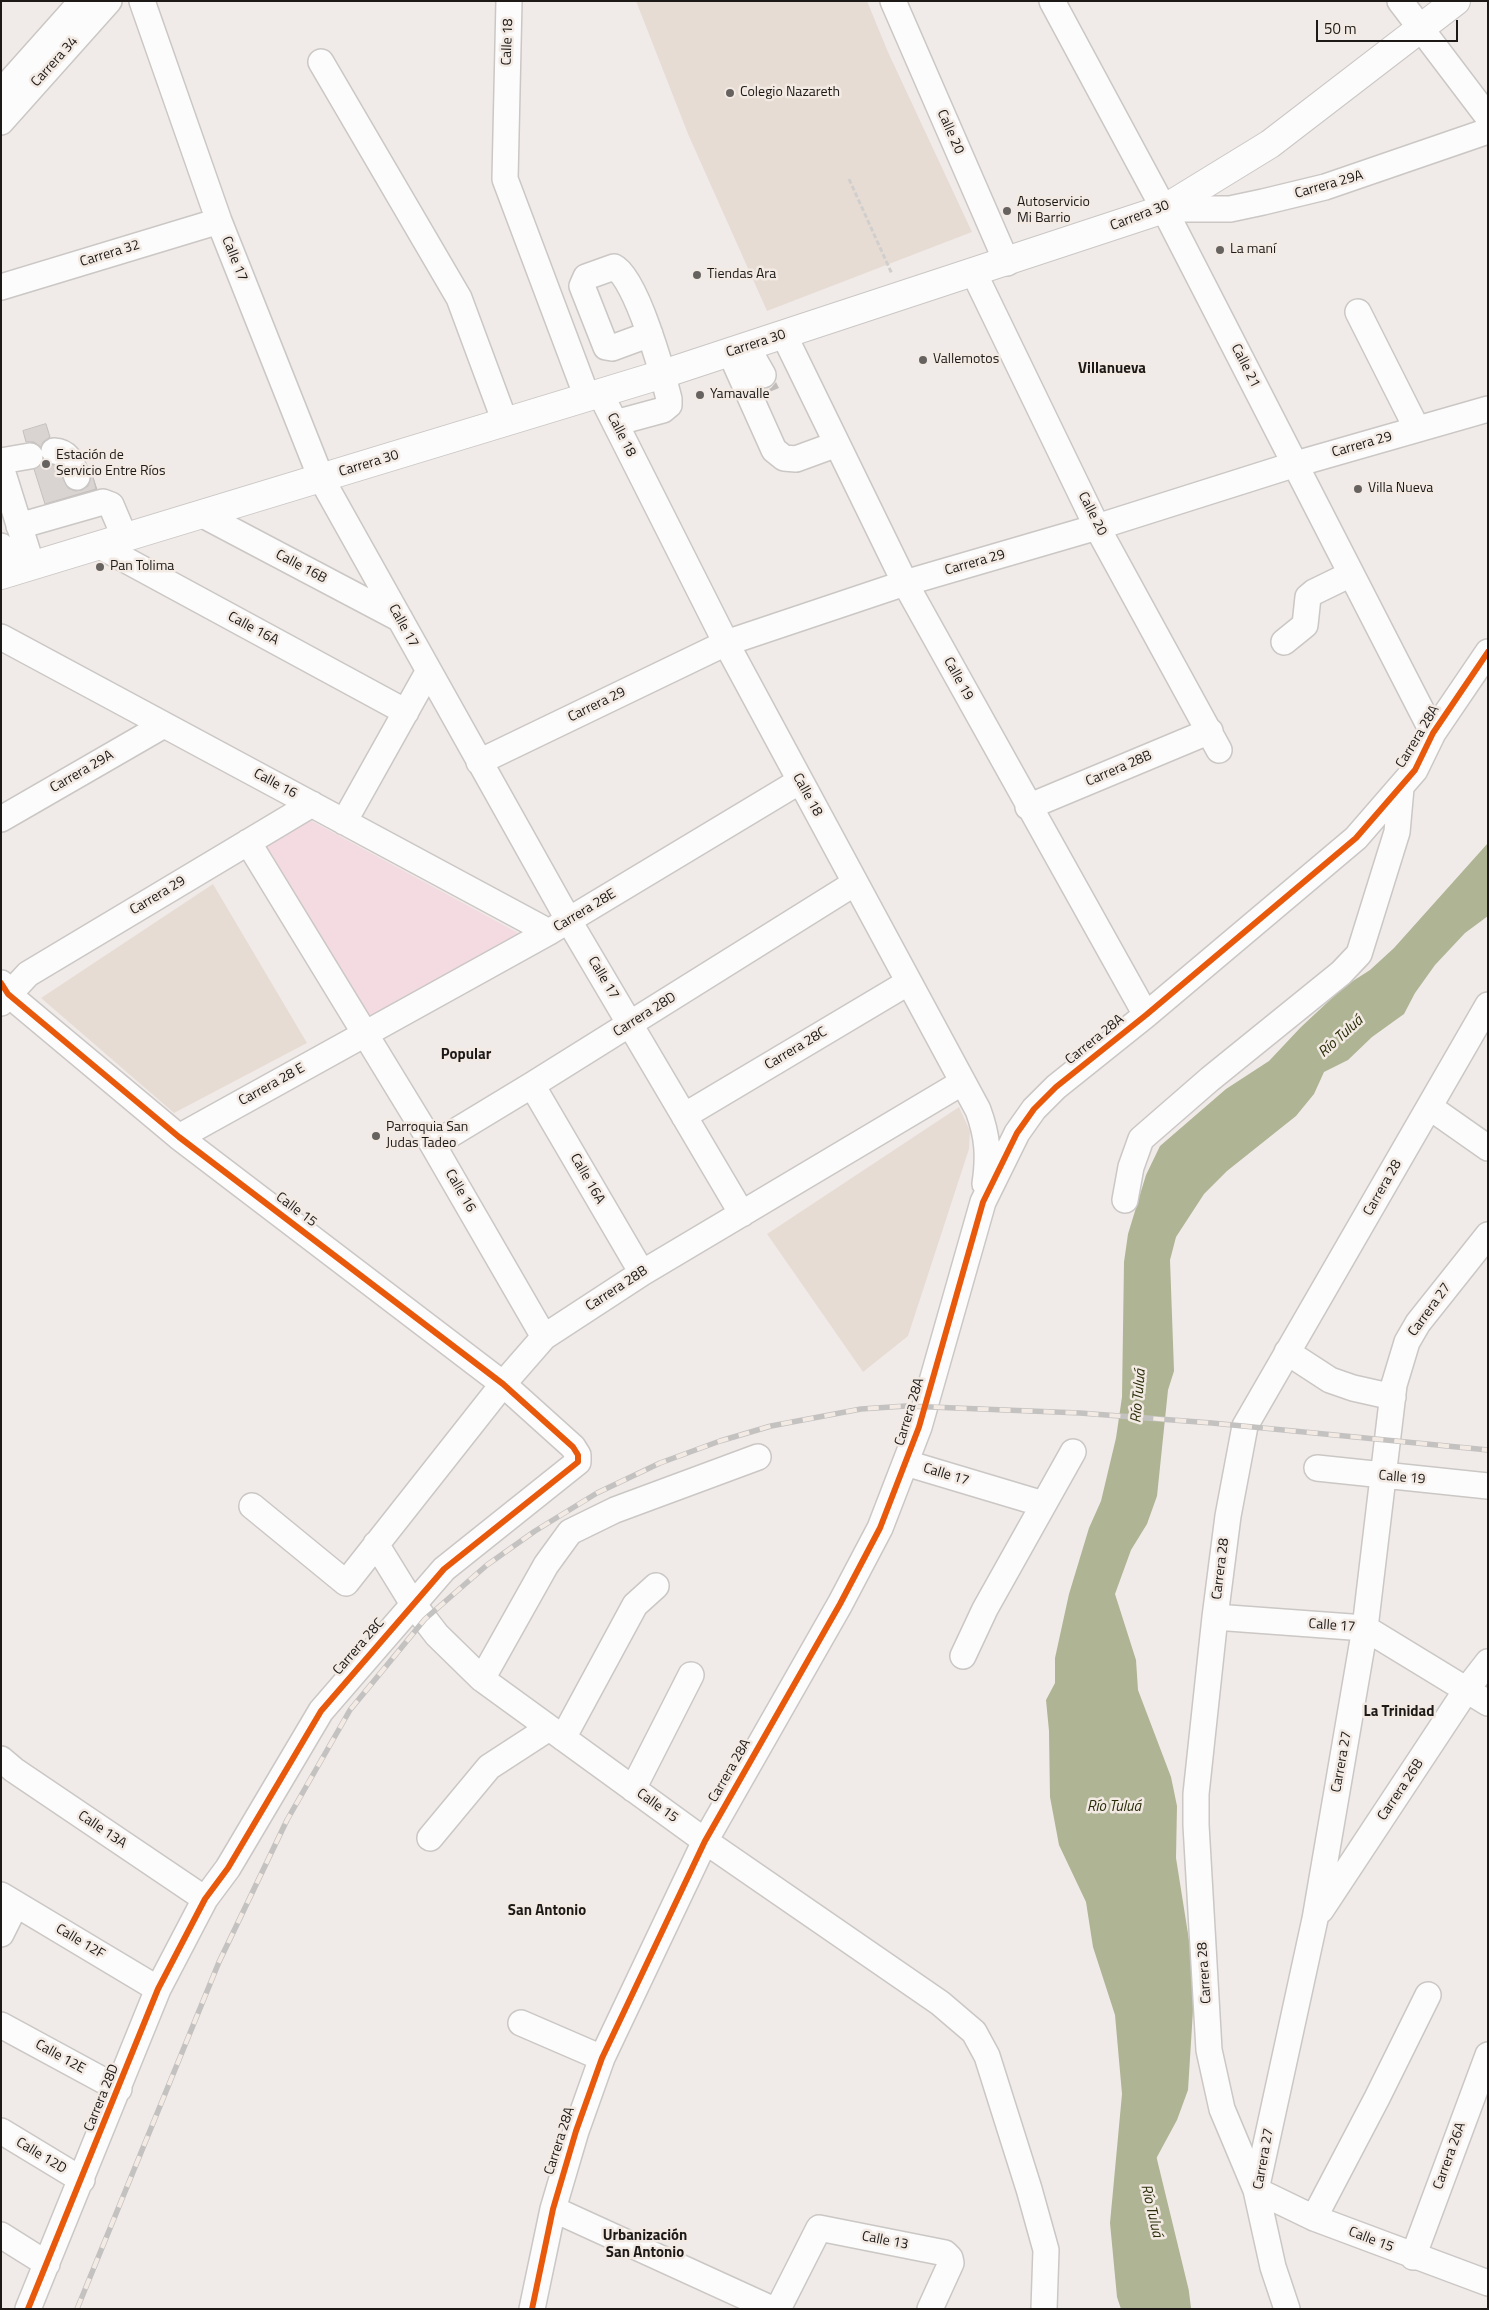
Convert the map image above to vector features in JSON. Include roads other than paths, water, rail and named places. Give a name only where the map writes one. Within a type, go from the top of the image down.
[{"type":"main road","name":"Carrera 30","points":[[14,571],[663,374],[902,297],[1164,209],[1270,144],[1456,1]]},
{"type":"street","name":"Carrera 34","points":[[1,92],[82,1]]},
{"type":"street","name":"Carrera 34","points":[[1,122],[109,1]]},
{"type":"street","name":"Calle 17","points":[[142,1],[219,221],[321,478],[479,762],[559,927],[630,1024],[742,1214]]},
{"type":"street","name":"Calle 18","points":[[510,1],[504,179],[594,395],[615,423],[726,643],[978,1110],[987,1134],[988,1154],[983,1202]]},
{"type":"street","name":"Calle 20","points":[[893,1],[1007,262]]},
{"type":"street","name":"Calle 21","points":[[1052,1],[1164,209],[1433,733]]},
{"type":"street","points":[[1400,1],[1421,28],[1486,133]]},
{"type":"street","points":[[321,62],[459,298],[505,422]]},
{"type":"street","name":"Carrera 29A","points":[[1164,209],[1230,210],[1264,202],[1325,187],[1486,133]]},
{"type":"street","name":"Carrera 32","points":[[1,287],[219,221]]},
{"type":"street","name":"Calle 20","points":[[974,273],[1097,527],[1215,741]]},
{"type":"street","points":[[1358,312],[1417,429]]},
{"type":"street","points":[[615,423],[663,410],[668,405],[669,399],[663,374],[650,334]]},
{"type":"street","name":"Calle 19","points":[[784,335],[905,583],[1028,807],[1146,1015]]},
{"type":"street","points":[[738,349],[769,376],[798,365]]},
{"type":"street","points":[[738,349],[774,450],[784,458],[796,459],[837,444]]},
{"type":"street","name":"Carrera 29","points":[[479,762],[726,643],[905,583],[1097,527],[1296,464],[1488,409]]},
{"type":"street","points":[[54,451],[65,453],[69,458],[83,494],[112,505],[112,542]]},
{"type":"street","points":[[1,461],[30,456]]},
{"type":"street","points":[[1,467],[19,526],[14,571]]},
{"type":"street","points":[[19,526],[83,494]]},
{"type":"street","name":"Calle 16B","points":[[203,515],[400,620]]},
{"type":"street","name":"Calle 16A","points":[[112,542],[406,712]]},
{"type":"street","points":[[1,546],[14,571]]},
{"type":"street","points":[[1284,642],[1305,624],[1308,597],[1314,592],[1351,574]]},
{"type":"street","name":"Calle 16","points":[[1,636],[344,822],[559,927]]},
{"type":"street","name":"Carrera 28A","points":[[532,2309],[553,2208],[576,2131],[602,2058],[705,1841],[880,1528],[906,1464],[932,1386],[983,1202],[1017,1133],[1034,1108],[1056,1087],[1146,1015],[1356,838],[1415,770],[1433,733],[1488,652]]},
{"type":"street","points":[[344,822],[428,672]]},
{"type":"street","name":"Carrera 29A","points":[[1,818],[164,725]]},
{"type":"street","name":"Carrera 28B","points":[[1028,807],[1215,741]]},
{"type":"street","name":"Carrera 28E","points":[[365,1033],[559,927],[800,780]]},
{"type":"street","points":[[1125,1200],[1131,1167],[1141,1139],[1210,1079],[1341,973],[1359,954],[1397,832],[1401,788]]},
{"type":"street","name":"Carrera 29","points":[[3,995],[28,974],[312,804]]},
{"type":"street","name":"Calle 16","points":[[248,842],[433,1145],[544,1337]]},
{"type":"street","name":"Carrera 28D","points":[[433,1145],[855,883]]},
{"type":"street","name":"Carrera 28C","points":[[684,1116],[909,982]]},
{"type":"street","name":"Calle 15","points":[[3,995],[179,1137],[503,1384],[573,1447],[578,1454]]},
{"type":"street","name":"Carrera 28","points":[[1256,2190],[1222,2109],[1209,2050],[1196,1825],[1197,1786],[1215,1617],[1228,1516],[1245,1426],[1431,1108],[1488,1005]]},
{"type":"street","name":"Carrera 28 E","points":[[179,1137],[365,1033]]},
{"type":"street","name":"Carrera 28B","points":[[252,1506],[346,1583],[503,1384],[544,1337],[642,1273],[963,1082]]},
{"type":"street","name":"Calle 16A","points":[[532,1085],[642,1273]]},
{"type":"street","points":[[1431,1108],[1488,1148]]},
{"type":"street","points":[[978,1110],[990,1122],[1002,1127],[1014,1127],[1025,1122]]},
{"type":"street","name":"Carrera 27","points":[[1287,2309],[1273,2267],[1256,2190],[1315,1919],[1365,1628],[1393,1397],[1399,1366],[1418,1322],[1488,1235]]},
{"type":"street","points":[[1287,1352],[1330,1380],[1353,1388],[1393,1397]]},
{"type":"street","points":[[963,1656],[985,1609],[1073,1452]]},
{"type":"street","name":"Carrera 28C","points":[[205,1899],[228,1868],[321,1711],[444,1569],[578,1462],[578,1454]]},
{"type":"street","points":[[482,1679],[546,1565],[570,1532],[616,1510],[758,1457]]},
{"type":"street","name":"Calle 17","points":[[906,1464],[1043,1504]]},
{"type":"street","name":"Calle 19","points":[[1317,1468],[1488,1486]]},
{"type":"street","name":"Calle 15","points":[[376,1544],[413,1604],[437,1635],[482,1679],[705,1841],[940,2003],[974,2032],[987,2056],[1030,2189],[1046,2250],[1044,2309]]},
{"type":"street","points":[[430,1838],[488,1767],[556,1733],[635,1605],[656,1586]]},
{"type":"street","name":"Calle 17","points":[[1215,1617],[1365,1628],[1488,1703]]},
{"type":"street","name":"Carrera 26B","points":[[1315,1919],[1467,1689],[1488,1662]]},
{"type":"street","points":[[633,1789],[691,1675]]},
{"type":"street","name":"Calle 13A","points":[[1,1759],[14,1770],[205,1899]]},
{"type":"street","points":[[1,1934],[9,1899]]},
{"type":"street","name":"Calle 12F","points":[[9,1899],[158,1989]]},
{"type":"street","name":"Carrera 28D","points":[[28,2309],[119,2089],[158,1989],[205,1899]]},
{"type":"street","points":[[1314,2218],[1428,1995]]},
{"type":"street","points":[[521,2023],[602,2058]]},
{"type":"street","name":"Calle 12E","points":[[1,2025],[119,2089]]},
{"type":"street","name":"Carrera 26A","points":[[1413,2256],[1488,2056]]},
{"type":"street","name":"Calle 12D","points":[[1,2131],[82,2180]]},
{"type":"street","name":"Calle 15","points":[[1256,2190],[1314,2218],[1488,2283]]},
{"type":"street","points":[[553,2208],[772,2309]]},
{"type":"street","name":"Calle 13","points":[[778,2309],[819,2228],[945,2253],[950,2258],[951,2263],[930,2309]]},
{"type":"street","points":[[1,2235],[47,2264]]},
{"type":"water","name":"Río Tuluá","points":[[1488,843],[1488,916],[1465,933],[1435,965],[1415,993],[1404,1014],[1372,1037],[1348,1060],[1324,1072],[1314,1094],[1296,1116],[1227,1171],[1204,1194],[1176,1237],[1170,1260],[1174,1371],[1168,1390],[1157,1496],[1147,1524],[1131,1550],[1115,1594],[1136,1660],[1138,1690],[1171,1777],[1177,1806],[1176,1858],[1195,1978],[1188,2090],[1177,2120],[1157,2157],[1147,2181],[1160,2289],[1167,2309],[1121,2309],[1117,2297],[1110,2223],[1122,2094],[1115,2015],[1093,1947],[1086,1902],[1059,1845],[1050,1797],[1049,1731],[1046,1700],[1055,1683],[1055,1658],[1069,1594],[1089,1528],[1101,1501],[1116,1438],[1122,1397],[1124,1262],[1128,1234],[1146,1175],[1160,1146],[1226,1089],[1269,1061],[1301,1027],[1345,986],[1370,970],[1394,948]]},
{"type":"waterway","name":"Río Tuluá","points":[[1137,2149],[1172,2293],[1174,2309]]},
{"type":"railway","points":[[77,2309],[219,1962],[287,1820],[350,1710],[425,1619],[487,1565],[535,1531],[597,1493],[660,1463],[720,1441],[771,1426],[861,1409],[906,1406],[1080,1413],[1212,1423],[1488,1450]]},
{"type":"place","name":"Colegio Nazareth","points":[[730,93]]},
{"type":"place","name":"Autoservicio Mi Barrio","points":[[1007,211]]},
{"type":"place","name":"La maní","points":[[1220,250]]},
{"type":"place","name":"Tiendas Ara","points":[[697,275]]},
{"type":"place","name":"Vallemotos","points":[[923,360]]},
{"type":"place","name":"Yamavalle","points":[[700,395]]},
{"type":"place","name":"Estación de Servicio Entre Ríos","points":[[46,464]]},
{"type":"place","name":"Villa Nueva","points":[[1358,489]]},
{"type":"place","name":"Pan Tolima","points":[[100,567]]},
{"type":"place","name":"Parroquia San Judas Tadeo","points":[[376,1136]]},
{"type":"district","name":"Villanueva","points":[[1112,369]]},
{"type":"district","name":"Popular","points":[[466,1055]]},
{"type":"district","name":"La Trinidad","points":[[1399,1712]]},
{"type":"district","name":"San Antonio","points":[[547,1911]]},
{"type":"district","name":"Urbanización San Antonio","points":[[645,2244]]}]
